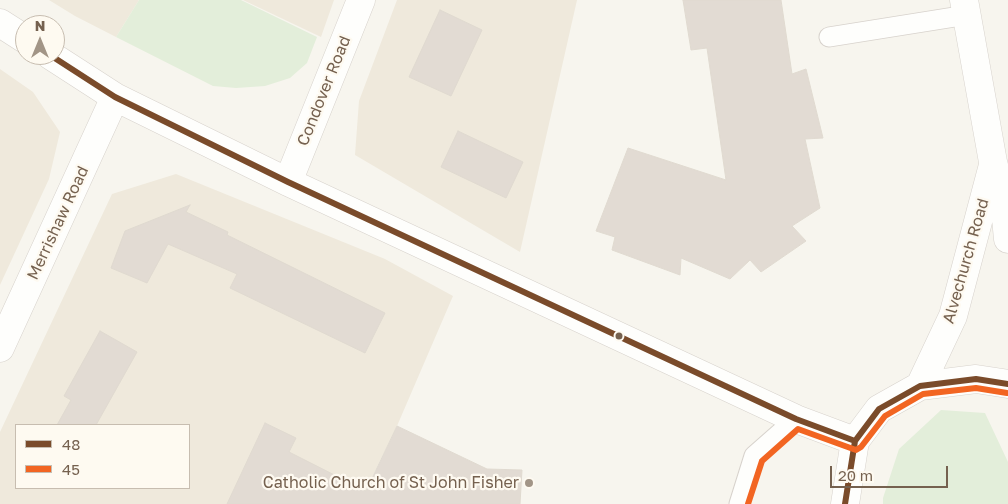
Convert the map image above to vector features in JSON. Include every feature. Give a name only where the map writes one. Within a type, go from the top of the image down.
[{"type":"street","name":"Condover Road","points":[[288,182],[361,0]]},
{"type":"street","name":"Alvechurch Road","points":[[965,7],[993,162],[1005,208],[1008,239]]},
{"type":"street","points":[[0,23],[15,33]]},
{"type":"street","points":[[65,65],[115,97],[288,182],[796,420],[855,441]]},
{"type":"street","name":"Merrishaw Road","points":[[0,348],[115,97]]},
{"type":"street","name":"Alvechurch Road","points":[[920,386],[953,316],[993,162]]},
{"type":"street","points":[[845,504],[855,441],[879,409],[920,386],[976,379],[1008,384]]},
{"type":"lane","points":[[829,37],[965,7]]},
{"type":"lane","points":[[740,504],[754,456],[796,420]]},
{"type":"shaded area","points":[[49,0],[139,0],[116,37]]},
{"type":"shaded area","points":[[243,0],[334,0],[321,37]]},
{"type":"shaded area","points":[[397,0],[577,0],[520,252],[355,155],[359,101]]},
{"type":"shaded area","points":[[0,69],[33,92],[60,132],[49,179],[0,285]]},
{"type":"shaded area","points":[[176,174],[385,259],[453,296],[397,426],[359,504],[0,504],[0,432],[112,194]]},
{"type":"green space","points":[[139,0],[241,0],[317,37],[307,63],[290,78],[265,86],[236,88],[213,86],[116,37]]},
{"type":"green space","points":[[941,410],[985,413],[1008,462],[1008,504],[883,504],[883,498],[899,449]]},
{"type":"building","points":[[683,0],[781,0],[792,74],[806,69],[823,138],[805,139],[820,208],[792,226],[806,241],[761,272],[750,260],[730,279],[681,258],[680,275],[612,250],[615,237],[596,231],[628,148],[726,180],[707,48],[691,50]]},
{"type":"building","points":[[440,10],[482,30],[451,96],[409,77]]},
{"type":"building","points":[[458,131],[523,162],[506,198],[441,167]]},
{"type":"building","points":[[190,205],[186,212],[228,232],[227,235],[385,313],[365,353],[230,288],[237,274],[168,244],[147,283],[111,268],[125,231]]},
{"type":"building","points":[[100,331],[137,352],[97,424],[58,424],[71,400],[64,396]]},
{"type":"building","points":[[265,423],[296,438],[289,452],[366,491],[397,426],[487,469],[522,470],[520,504],[227,504]]},
{"type":"transit line","name":"48","points":[[65,65],[115,97],[288,182],[796,419],[855,441]]},
{"type":"transit line","name":"48","points":[[845,504],[855,441],[879,409],[920,386],[976,379],[1008,384]]},
{"type":"transit line","name":"45","points":[[748,504],[762,461],[798,429],[856,450],[861,447],[885,416],[923,394],[976,388],[1007,393]]},
{"type":"place","name":"Catholic Church of St John Fisher","points":[[529,483]]}]
